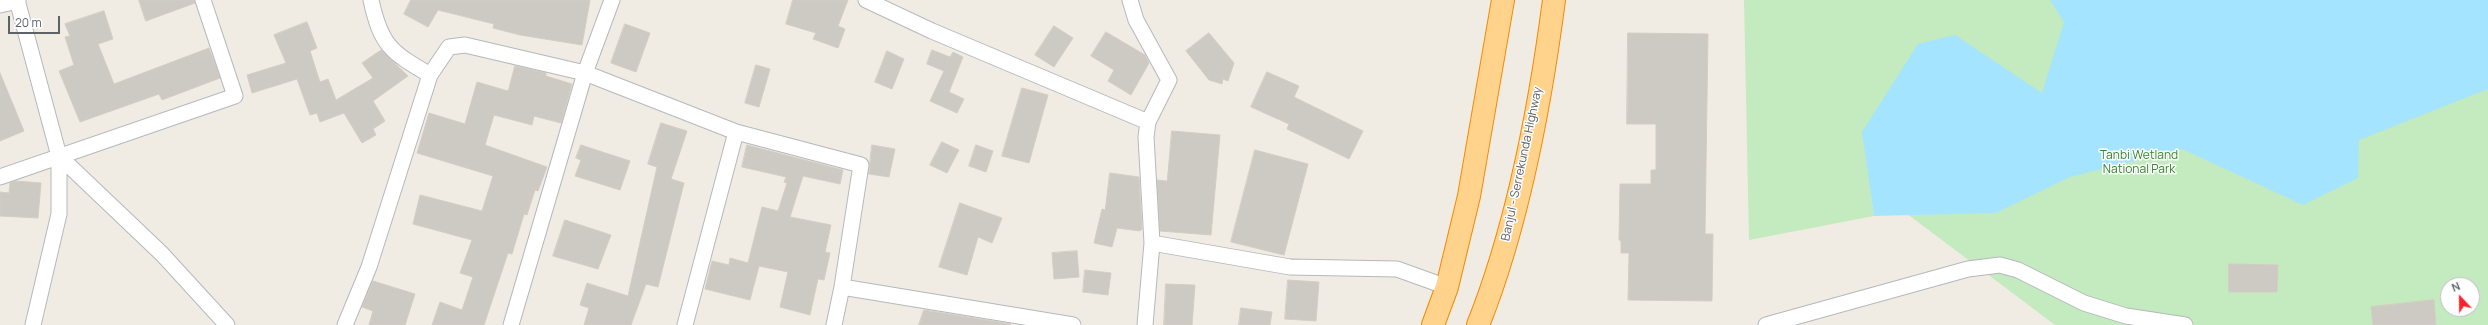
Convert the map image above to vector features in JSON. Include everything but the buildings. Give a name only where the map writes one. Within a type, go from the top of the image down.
[{"type":"highway","points":[[1433,325],[1447,287],[1469,196],[1503,0]]},
{"type":"highway","name":"Banjul - Serrekunda Highway","points":[[1478,325],[1490,296],[1510,229],[1534,119],[1554,0]]},
{"type":"street","points":[[0,5],[18,0],[59,156],[59,214],[33,325]]},
{"type":"street","points":[[0,177],[235,96],[203,0]]},
{"type":"street","points":[[371,0],[385,43],[402,59],[430,75]]},
{"type":"street","points":[[511,325],[586,73],[612,0]]},
{"type":"street","points":[[866,0],[932,32],[1148,122]]},
{"type":"street","points":[[1130,0],[1136,20],[1169,80],[1148,122],[1146,137],[1152,243],[1145,325]]},
{"type":"street","points":[[345,325],[369,267],[430,75],[449,47],[465,45],[586,73],[736,132],[861,165],[842,287],[834,325]]},
{"type":"street","points":[[685,325],[736,132]]},
{"type":"street","points":[[59,156],[162,254],[226,325]]},
{"type":"street","points":[[1152,243],[1290,267],[1397,269],[1447,287]]},
{"type":"street","points":[[1766,325],[1968,269],[2000,265],[2018,270],[2084,303],[2119,314],[2185,325]]},
{"type":"street","points":[[842,287],[1073,325]]},
{"type":"green space","name":"Tanbi Wetland National Park","points":[[1744,0],[2488,0],[2488,325],[2055,325],[1870,186],[1874,216],[1749,240]]},
{"type":"water","points":[[2050,0],[2488,0],[2488,89],[2359,140],[2358,178],[2303,205],[2182,149],[2070,177],[1996,213],[1874,216],[1862,132],[1918,44],[1955,35],[2042,93],[2064,22]]}]
